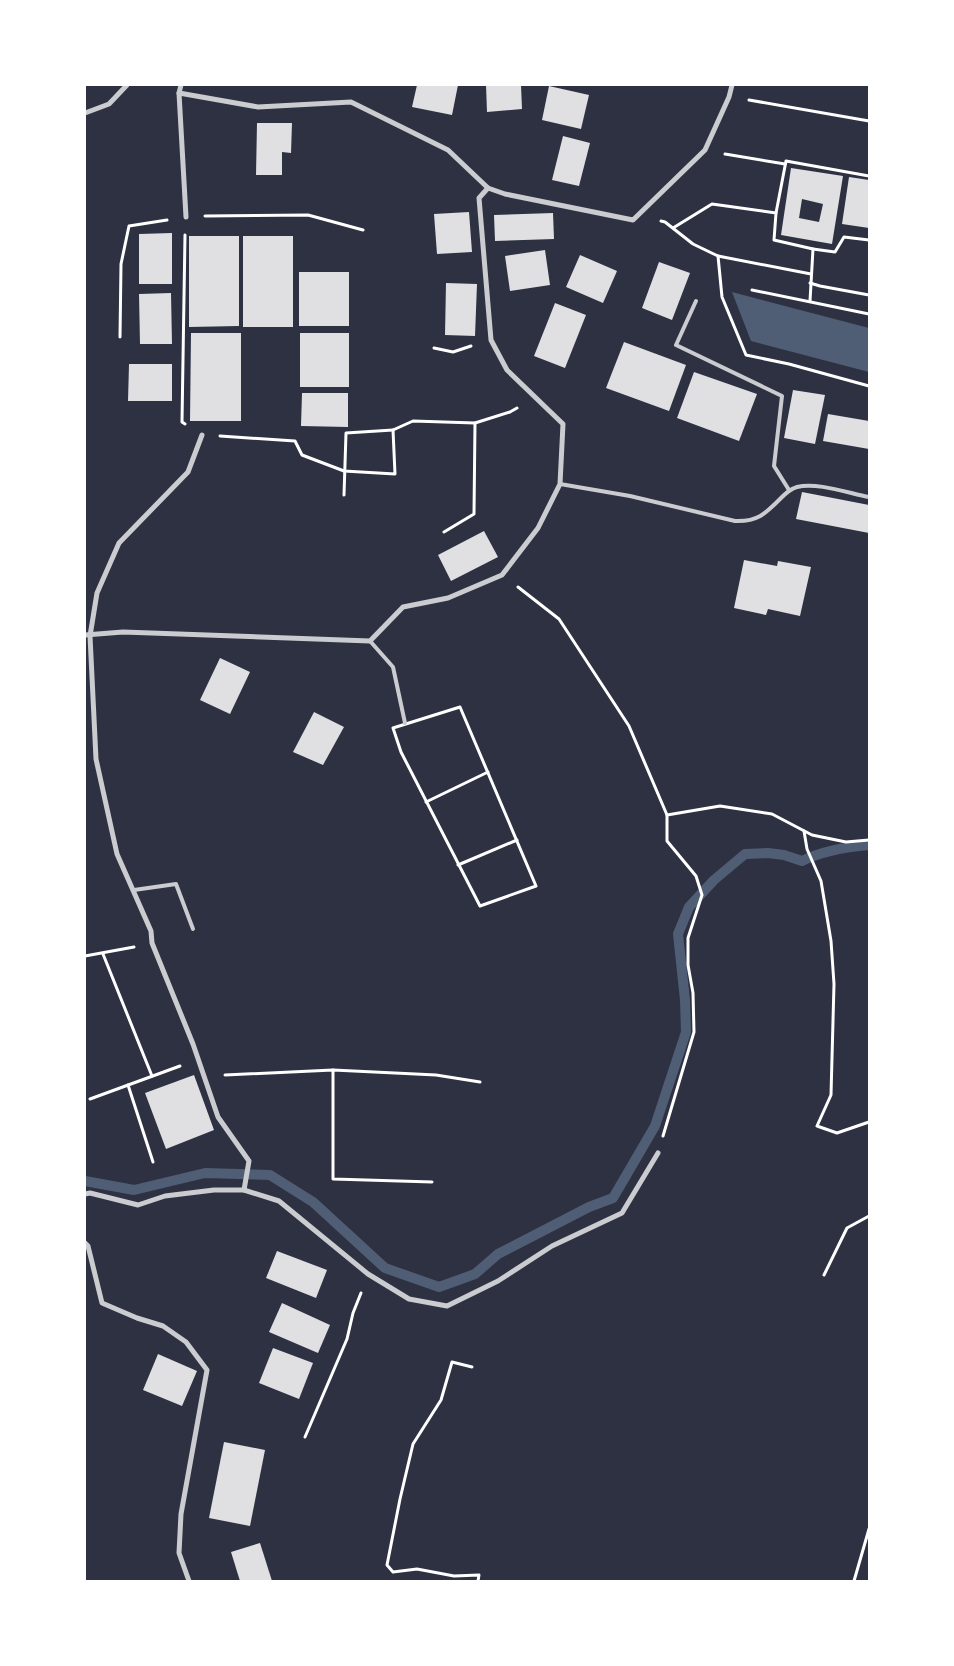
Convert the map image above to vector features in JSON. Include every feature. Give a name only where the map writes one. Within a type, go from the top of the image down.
[{"type":"street","points":[[85,113],[109,104],[127,85]]},
{"type":"street","points":[[181,85],[186,217]]},
{"type":"street","points":[[180,93],[258,107],[351,102],[448,150],[488,188],[505,194],[633,220],[705,150],[729,97],[732,85]]},
{"type":"street","points":[[87,635],[123,632],[370,641],[403,607],[448,598],[502,575],[538,528],[560,484],[563,424],[507,370],[491,340],[479,198],[488,188]]},
{"type":"street","points":[[202,435],[188,472],[119,542],[98,593],[87,635],[96,759],[117,854],[151,931],[152,943],[199,1059],[218,1117],[249,1161],[244,1190]]},
{"type":"street","points":[[85,1194],[90,1193],[138,1205],[165,1196],[214,1190],[244,1190],[279,1201],[368,1274],[409,1299],[447,1306],[498,1281],[552,1246],[622,1213],[658,1153]]},
{"type":"street","points":[[85,1243],[88,1246],[102,1303],[137,1318],[164,1326],[186,1342],[207,1370],[181,1514],[179,1553],[189,1581]]},
{"type":"lane","points":[[696,301],[676,345],[782,396],[774,466],[789,490]]},
{"type":"lane","points":[[560,484],[630,496],[735,521],[747,522],[765,514],[789,490],[796,487],[811,485],[869,497]]},
{"type":"lane","points":[[370,641],[393,668],[405,723]]},
{"type":"lane","points":[[134,890],[176,884],[193,929]]},
{"type":"path","points":[[729,97],[869,121]]},
{"type":"path","points":[[705,150],[785,164],[786,161],[869,176]]},
{"type":"path","points":[[785,164],[776,213],[774,240],[835,252],[844,237],[869,240]]},
{"type":"path","points":[[673,228],[712,204],[776,213]]},
{"type":"path","points":[[120,337],[121,264],[130,226],[186,217],[308,215],[363,230]]},
{"type":"path","points":[[186,217],[182,422],[202,435],[295,441],[302,455],[344,471],[395,474],[393,430]]},
{"type":"path","points":[[633,220],[665,222],[693,244],[718,256],[811,274]]},
{"type":"path","points":[[810,301],[813,249]]},
{"type":"path","points":[[718,256],[722,297],[746,355],[789,364],[869,386]]},
{"type":"path","points":[[810,283],[869,295]]},
{"type":"path","points":[[752,290],[869,314]]},
{"type":"path","points":[[434,348],[453,352],[491,340]]},
{"type":"path","points":[[344,495],[346,432],[393,430],[413,420],[475,423],[510,412],[535,396]]},
{"type":"path","points":[[444,532],[474,514],[475,423]]},
{"type":"path","points":[[502,575],[559,619],[628,726],[668,816],[667,841],[696,876],[702,895],[688,938],[688,965],[693,993],[694,1032],[658,1153]]},
{"type":"path","points":[[460,707],[488,772],[536,886],[480,906],[401,752],[393,728],[460,707]]},
{"type":"path","points":[[426,802],[488,772]]},
{"type":"path","points":[[668,816],[720,806],[772,814],[812,835],[846,842],[869,840]]},
{"type":"path","points":[[804,831],[807,849],[821,881],[831,940],[834,984],[832,1096],[817,1126],[837,1133],[869,1122]]},
{"type":"path","points":[[458,865],[517,840]]},
{"type":"path","points":[[85,956],[152,943]]},
{"type":"path","points":[[103,954],[152,1076]]},
{"type":"path","points":[[90,1098],[199,1059]]},
{"type":"path","points":[[204,1076],[333,1070],[436,1076],[480,1082]]},
{"type":"path","points":[[333,1070],[332,1180],[432,1182]]},
{"type":"path","points":[[128,1085],[153,1162]]},
{"type":"path","points":[[824,1274],[847,1228],[869,1216]]},
{"type":"path","points":[[305,1437],[347,1339],[353,1312],[368,1274]]},
{"type":"path","points":[[472,1367],[452,1362],[441,1400],[413,1444],[387,1565],[392,1572],[417,1569],[454,1576],[478,1575],[478,1581]]},
{"type":"path","points":[[854,1581],[869,1529]]},
{"type":"water","points":[[732,292],[869,328],[869,372],[751,341]]},
{"type":"building","points":[[417,85],[458,85],[452,115],[412,107]]},
{"type":"building","points":[[486,85],[521,85],[522,109],[487,112]]},
{"type":"building","points":[[549,86],[589,95],[581,129],[542,120]]},
{"type":"building","points":[[257,123],[292,123],[291,153],[282,152],[282,175],[256,175]]},
{"type":"building","points":[[563,136],[590,143],[579,186],[552,180]]},
{"type":"building","points":[[791,168],[843,176],[832,244],[781,235]],"holes":[[[802,199],[823,204],[819,222],[799,218]]]},
{"type":"building","points":[[849,177],[869,180],[869,228],[842,224]]},
{"type":"building","points":[[469,212],[472,252],[437,254],[434,214]]},
{"type":"building","points":[[553,213],[554,239],[495,241],[494,215]]},
{"type":"building","points":[[172,233],[172,284],[139,284],[139,234]]},
{"type":"building","points":[[189,236],[239,236],[239,326],[189,327]]},
{"type":"building","points":[[243,236],[293,236],[293,327],[243,327]]},
{"type":"building","points":[[545,250],[550,285],[510,291],[505,256]]},
{"type":"building","points":[[580,255],[617,271],[603,303],[566,287]]},
{"type":"building","points":[[659,262],[690,273],[672,320],[642,308]]},
{"type":"building","points":[[299,272],[349,272],[349,326],[299,326]]},
{"type":"building","points":[[446,283],[477,284],[475,336],[445,335]]},
{"type":"building","points":[[171,293],[172,344],[140,344],[139,294]]},
{"type":"building","points":[[555,303],[586,315],[565,368],[534,356]]},
{"type":"building","points":[[191,333],[241,333],[241,421],[190,421]]},
{"type":"building","points":[[300,333],[349,333],[349,387],[300,387]]},
{"type":"building","points":[[624,342],[686,365],[669,411],[606,388]]},
{"type":"building","points":[[129,364],[172,364],[172,401],[128,401]]},
{"type":"building","points":[[694,372],[757,394],[739,441],[677,418]]},
{"type":"building","points":[[793,390],[825,395],[815,444],[784,438]]},
{"type":"building","points":[[302,393],[348,393],[348,427],[301,426]]},
{"type":"building","points":[[828,414],[869,421],[869,449],[823,441]]},
{"type":"building","points":[[802,492],[869,505],[869,533],[796,519]]},
{"type":"building","points":[[484,531],[498,557],[451,581],[438,555]]},
{"type":"building","points":[[744,560],[777,566],[778,561],[811,567],[800,616],[768,609],[766,615],[734,608]]},
{"type":"building","points":[[220,658],[250,672],[230,714],[200,700]]},
{"type":"building","points":[[314,712],[344,727],[323,765],[293,752]]},
{"type":"building","points":[[194,1075],[214,1130],[166,1149],[145,1093]]},
{"type":"building","points":[[277,1251],[327,1270],[316,1298],[266,1278]]},
{"type":"building","points":[[282,1303],[330,1325],[318,1353],[269,1332]]},
{"type":"building","points":[[273,1348],[313,1363],[299,1399],[259,1383]]},
{"type":"building","points":[[158,1354],[197,1371],[182,1406],[143,1390]]},
{"type":"building","points":[[224,1442],[265,1450],[250,1526],[209,1518]]},
{"type":"building","points":[[260,1543],[272,1581],[240,1581],[231,1552]]},
{"type":"waterway","points":[[85,1181],[134,1190],[205,1173],[270,1175],[313,1202],[385,1268],[439,1287],[475,1274],[498,1254],[589,1207],[613,1198],[655,1126],[686,1032],[685,1000],[678,934],[689,907],[714,880],[745,854],[768,853],[784,855],[802,861],[834,850],[869,845]]}]
